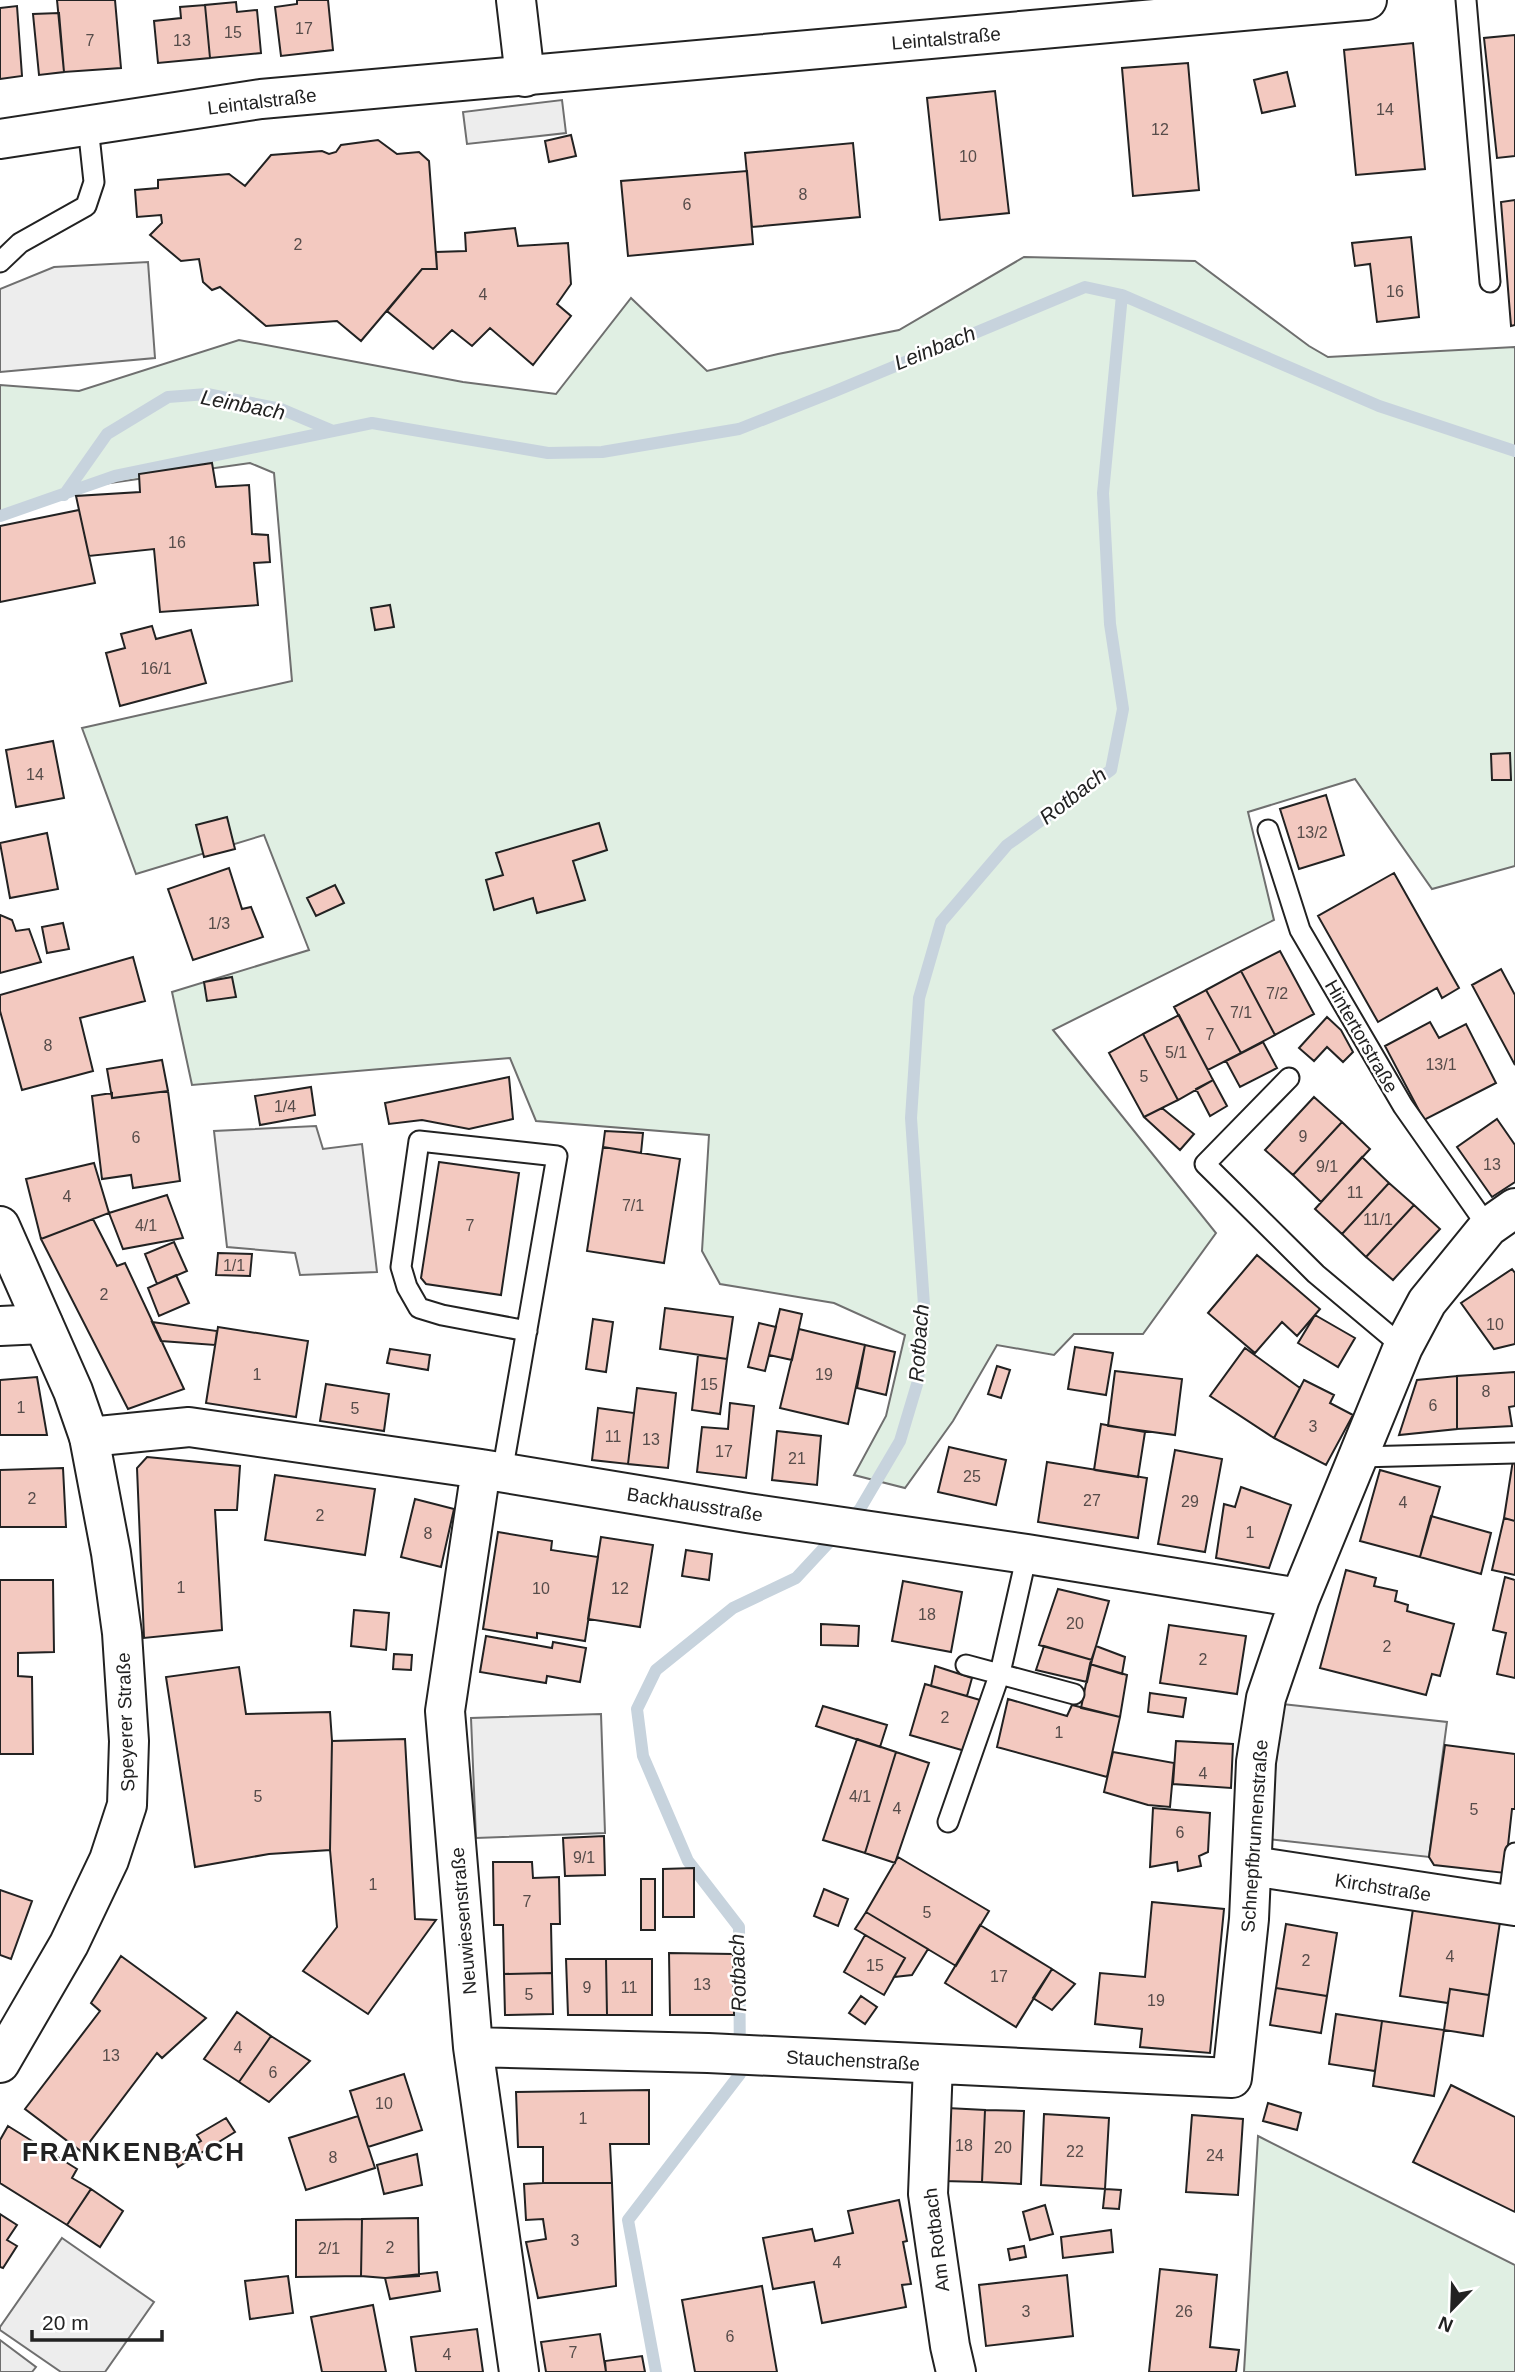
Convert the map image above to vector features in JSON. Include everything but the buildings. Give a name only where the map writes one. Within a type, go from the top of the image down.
[{"type":"street","points":[[516,0],[525,77]]},
{"type":"street","name":"Leintalstraße","points":[[0,139],[261,99],[1367,0]]},
{"type":"street","name":"Hintertorstraße","points":[[1300,1598],[1403,1347],[1427,1303],[1502,1217]]},
{"type":"street","name":"Speyerer Straße","points":[[0,1226],[73,1391],[89,1437],[111,1553],[122,1633],[129,1741],[127,1805],[109,1860],[69,1944],[0,2063]]},
{"type":"street","points":[[0,1326],[43,1324]]},
{"type":"street","name":"Backhausstraße","points":[[89,1437],[182,1426],[491,1471],[1300,1598]]},
{"type":"street","name":"Neuwiesenstraße","points":[[491,1471],[445,1711],[473,2047],[519,2372]]},
{"type":"street","name":"Schnepfbrunnenstraße","points":[[1232,2078],[1249,1919],[1256,1762],[1266,1698],[1300,1598]]},
{"type":"street","name":"Kirchstraße","points":[[1252,1866],[1512,1905]]},
{"type":"street","name":"Stauchenstraße","points":[[473,2047],[708,2053],[1232,2078]]},
{"type":"street","name":"Am Rotbach","points":[[933,2064],[928,2194],[956,2372]]},
{"type":"lane","points":[[1466,0],[1490,282]]},
{"type":"lane","points":[[0,262],[20,243],[86,206],[94,181],[88,126]]},
{"type":"lane","name":"Hintertorstraße","points":[[1268,830],[1300,930],[1403,1106],[1502,1217]]},
{"type":"lane","points":[[1290,1079],[1205,1164],[1316,1274],[1403,1347]]},
{"type":"lane","points":[[491,1471],[527,1331],[557,1156],[419,1141],[401,1266],[407,1287],[419,1308],[527,1331]]},
{"type":"lane","points":[[1359,1457],[1515,1453]]},
{"type":"lane","points":[[948,1822],[1000,1673],[1027,1554]]},
{"type":"lane","points":[[966,1665],[1074,1694]]},
{"type":"lane","points":[[1512,1905],[1515,1853]]},
{"type":"green space","points":[[1024,257],[1195,261],[1309,346],[1328,357],[1515,347],[1515,866],[1432,889],[1355,779],[1248,812],[1274,920],[1053,1030],[1216,1233],[1143,1334],[1074,1334],[1054,1355],[997,1345],[953,1421],[905,1488],[854,1475],[886,1416],[905,1335],[834,1303],[720,1284],[702,1251],[709,1135],[536,1121],[510,1058],[192,1085],[172,992],[309,950],[264,835],[136,874],[82,728],[292,681],[274,473],[250,463],[82,487],[0,514],[0,385],[79,391],[239,340],[463,382],[556,394],[631,298],[707,371],[899,330]]},
{"type":"green space","points":[[1258,2136],[1515,2265],[1515,2372],[1244,2372]]},
{"type":"shaded area","points":[[562,100],[566,133],[467,144],[463,112]]},
{"type":"shaded area","points":[[148,262],[155,358],[0,372],[0,289],[54,267]]},
{"type":"shaded area","points":[[316,1126],[323,1149],[362,1144],[377,1272],[300,1275],[295,1253],[227,1247],[214,1131]]},
{"type":"shaded area","points":[[1282,1704],[1447,1722],[1429,1857],[1268,1839]]},
{"type":"shaded area","points":[[601,1714],[605,1833],[476,1838],[471,1718]]},
{"type":"shaded area","points":[[62,2238],[154,2302],[105,2372],[61,2372],[0,2330]]},
{"type":"shaded area","points":[[0,2340],[36,2367],[32,2372],[0,2372]]},
{"type":"waterway","name":"Leinbach","points":[[0,516],[115,476],[372,423],[548,453],[602,452],[739,429],[1085,287],[1122,295],[1379,406],[1515,451]]},
{"type":"waterway","name":"Rotbach","points":[[656,2372],[628,2220],[740,2074],[739,1927],[688,1861],[643,1756],[637,1709],[656,1670],[733,1608],[796,1578],[860,1509],[900,1441],[918,1381],[924,1305],[911,1118],[919,998],[941,922],[1007,845],[1111,770],[1123,709],[1110,624],[1103,493],[1122,295]]},
{"type":"waterway","name":"Leinbach","points":[[64,495],[107,434],[168,397],[207,394],[281,409],[333,431]]},
{"type":"district","name":"FRANKENBACH","points":[[134,2152]]}]
